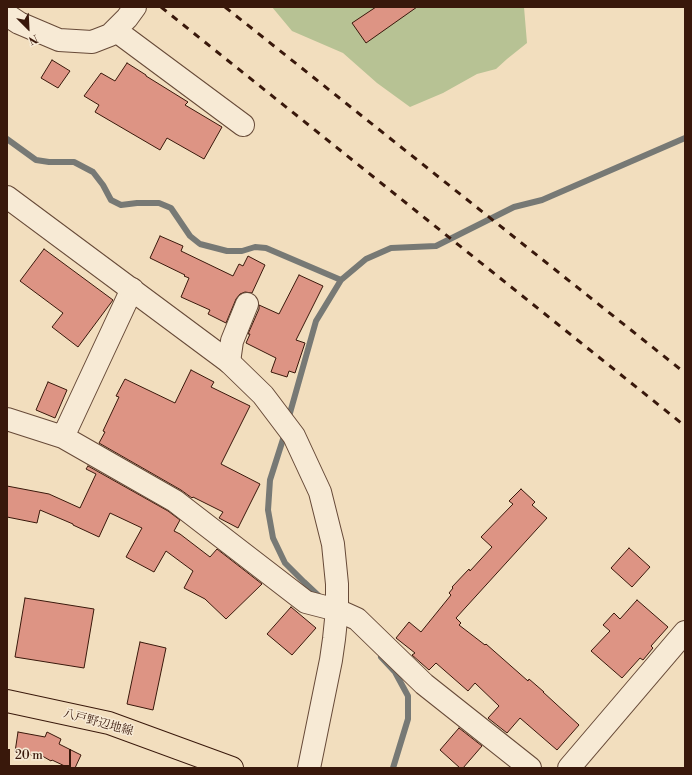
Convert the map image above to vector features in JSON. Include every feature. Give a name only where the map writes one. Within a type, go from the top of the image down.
[{"type":"main road","name":"八戸野辺地線","points":[[7,701],[109,723],[232,768]]},
{"type":"street","points":[[7,15],[19,23],[59,40],[92,42],[110,35],[127,18],[135,7]]},
{"type":"street","points":[[115,30],[242,125]]},
{"type":"street","points":[[7,198],[229,362],[263,395],[294,436],[320,492],[333,544],[337,584],[337,610],[331,660],[309,768]]},
{"type":"street","points":[[63,437],[132,289]]},
{"type":"street","points":[[229,362],[232,341],[247,304]]},
{"type":"street","points":[[7,418],[63,437],[175,501],[306,602],[337,610],[357,619],[424,684],[530,768]]},
{"type":"street","points":[[569,768],[685,632]]},
{"type":"green space","points":[[272,7],[524,7],[527,43],[496,69],[477,74],[443,93],[410,107],[377,83],[343,53],[292,31]]},
{"type":"building","points":[[376,7],[417,7],[366,43],[352,23]]},
{"type":"building","points":[[52,60],[70,71],[58,88],[41,78]]},
{"type":"building","points":[[127,63],[188,102],[185,105],[222,127],[204,159],[167,138],[160,150],[95,112],[99,105],[84,96],[101,73],[115,81]]},
{"type":"building","points":[[160,236],[183,246],[181,251],[233,276],[239,264],[243,266],[248,256],[265,265],[252,293],[245,292],[240,294],[236,299],[226,323],[208,314],[210,310],[181,297],[189,278],[150,258]]},
{"type":"building","points":[[44,249],[113,300],[78,347],[52,327],[63,313],[20,281]]},
{"type":"building","points":[[299,275],[323,286],[296,340],[305,343],[295,373],[289,371],[287,377],[271,372],[276,358],[246,343],[250,334],[248,334],[259,309],[259,305],[279,314]]},
{"type":"building","points":[[191,370],[214,382],[211,387],[250,406],[221,464],[260,484],[238,528],[219,518],[223,512],[193,497],[192,498],[181,490],[99,443],[119,397],[116,396],[125,379],[175,403]]},
{"type":"building","points":[[48,382],[67,390],[55,418],[36,410]]},
{"type":"building","points":[[88,466],[168,511],[180,520],[174,531],[210,557],[217,549],[262,584],[226,619],[205,599],[184,588],[193,571],[166,551],[154,572],[126,557],[142,528],[110,513],[99,537],[40,510],[37,523],[7,517],[7,486],[49,494],[80,508],[96,474],[86,469]]},
{"type":"building","points":[[521,489],[535,502],[532,505],[547,518],[456,618],[461,623],[459,625],[485,645],[486,644],[528,681],[529,679],[579,725],[557,750],[520,718],[507,733],[488,718],[499,706],[475,683],[468,691],[436,663],[429,670],[412,655],[415,653],[396,638],[409,622],[421,632],[451,595],[449,593],[453,588],[452,587],[469,569],[470,571],[492,547],[481,537],[513,504],[509,501]]},
{"type":"building","points":[[629,548],[650,567],[632,587],[611,568]]},
{"type":"building","points":[[25,598],[94,609],[84,668],[15,657]]},
{"type":"building","points":[[637,600],[668,627],[651,646],[653,648],[643,660],[640,658],[622,678],[591,651],[610,631],[603,625],[614,613],[620,619]]},
{"type":"building","points":[[291,607],[316,628],[292,655],[267,634]]},
{"type":"building","points":[[140,642],[166,648],[153,710],[127,704]]},
{"type":"building","points":[[459,728],[482,746],[463,768],[460,768],[440,750]]},
{"type":"building","points":[[18,732],[45,737],[47,732],[61,739],[59,744],[81,755],[75,768],[69,768],[44,757],[15,752]]},
{"type":"waterway","points":[[288,420],[316,321],[341,280],[366,259],[391,248],[436,246],[514,207],[542,200],[685,138]]},
{"type":"waterway","points":[[7,139],[36,160],[49,162],[74,162],[93,172],[103,185],[111,200],[121,205],[159,203],[171,208],[190,236],[200,244],[227,251],[242,251],[255,247],[266,248],[341,280]]},
{"type":"waterway","points":[[285,433],[270,480],[268,510],[273,538],[285,563],[322,599]]},
{"type":"waterway","points":[[381,657],[395,672],[408,696],[408,719],[393,768]]},
{"type":"railway","points":[[161,7],[685,426]]},
{"type":"railway","points":[[225,7],[685,373]]}]
